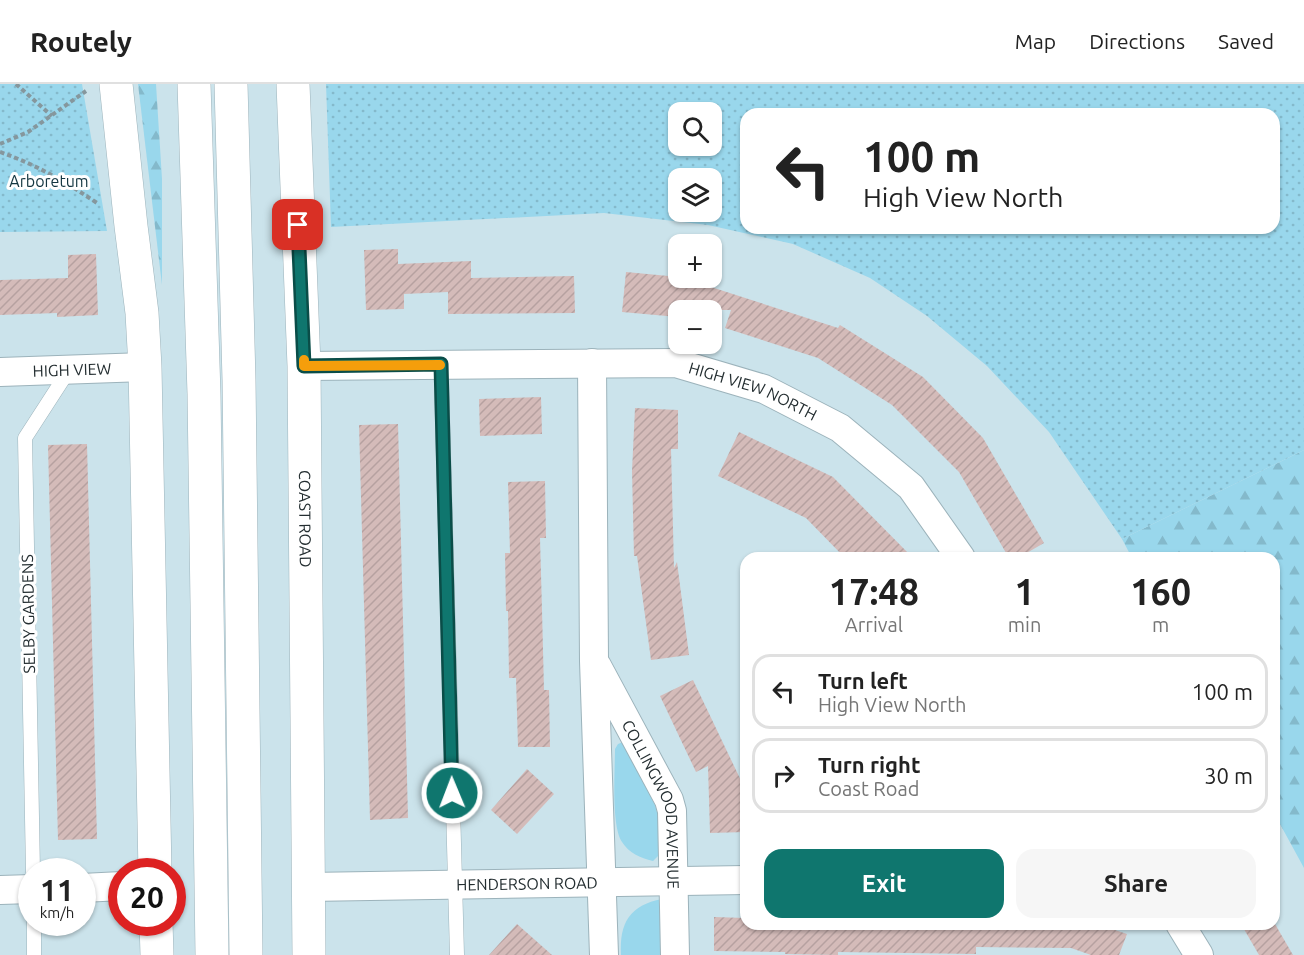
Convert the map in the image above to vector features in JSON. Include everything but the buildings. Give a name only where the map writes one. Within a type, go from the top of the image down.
[{"type":"main road","points":[[194,84],[204,394],[212,955]]},
{"type":"main road","points":[[231,84],[239,380],[246,955]]},
{"type":"main road","name":"COAST ROAD","points":[[293,84],[304,366],[309,955]]},
{"type":"main road","points":[[102,87],[131,226],[142,313],[155,858]]},
{"type":"main road","points":[[156,936],[157,955]]},
{"type":"street","name":"COLLINGWOOD AVENUE","points":[[592,363],[594,661],[604,955]]},
{"type":"street","name":"HIGH VIEW NORTH","points":[[304,366],[676,363],[764,389],[840,428],[911,488],[957,552]]},
{"type":"street","name":"HIGH VIEW","points":[[0,372],[145,368]]},
{"type":"street","name":"COLLINGWOOD AVENUE","points":[[594,661],[669,800],[672,811],[675,881],[675,955]]},
{"type":"street","name":"HENDERSON ROAD","points":[[308,887],[740,880]]},
{"type":"street","points":[[0,890],[18,889]]},
{"type":"street","points":[[1183,930],[1198,955]]},
{"type":"lane","points":[[441,364],[457,955]]},
{"type":"lane","name":"SELBY GARDENS","points":[[33,858],[25,438],[69,370]]},
{"type":"lane","points":[[34,936],[34,955]]},
{"type":"path","points":[[16,84],[52,117]]},
{"type":"path","points":[[0,144],[28,132],[102,87]]},
{"type":"path","points":[[0,152],[46,170],[131,226]]},
{"type":"green space","name":"Arboretum","points":[[0,84],[82,84],[107,231],[0,232]]},
{"type":"green space","points":[[138,84],[156,84],[162,179],[162,285]]},
{"type":"green space","points":[[326,84],[1304,84],[1304,450],[1122,539],[1049,432],[987,366],[927,316],[870,278],[793,244],[748,234],[1280,234],[1280,108],[740,108],[740,232],[682,222],[722,222],[722,168],[668,168],[668,220],[604,213],[331,227]]},
{"type":"green space","points":[[1304,450],[1304,868],[1280,824],[1280,552],[1129,552],[1122,539]]},
{"type":"green space","points":[[623,742],[655,805],[658,816],[659,855],[653,861],[639,857],[625,846],[616,824],[615,749]]},
{"type":"green space","points":[[662,899],[666,955],[621,955],[622,934],[629,917],[642,906]]},
{"type":"slow traffic","points":[[304,360],[304,366],[440,365]]},
{"type":"route","points":[[298,225],[304,366],[441,364],[452,793]]}]
